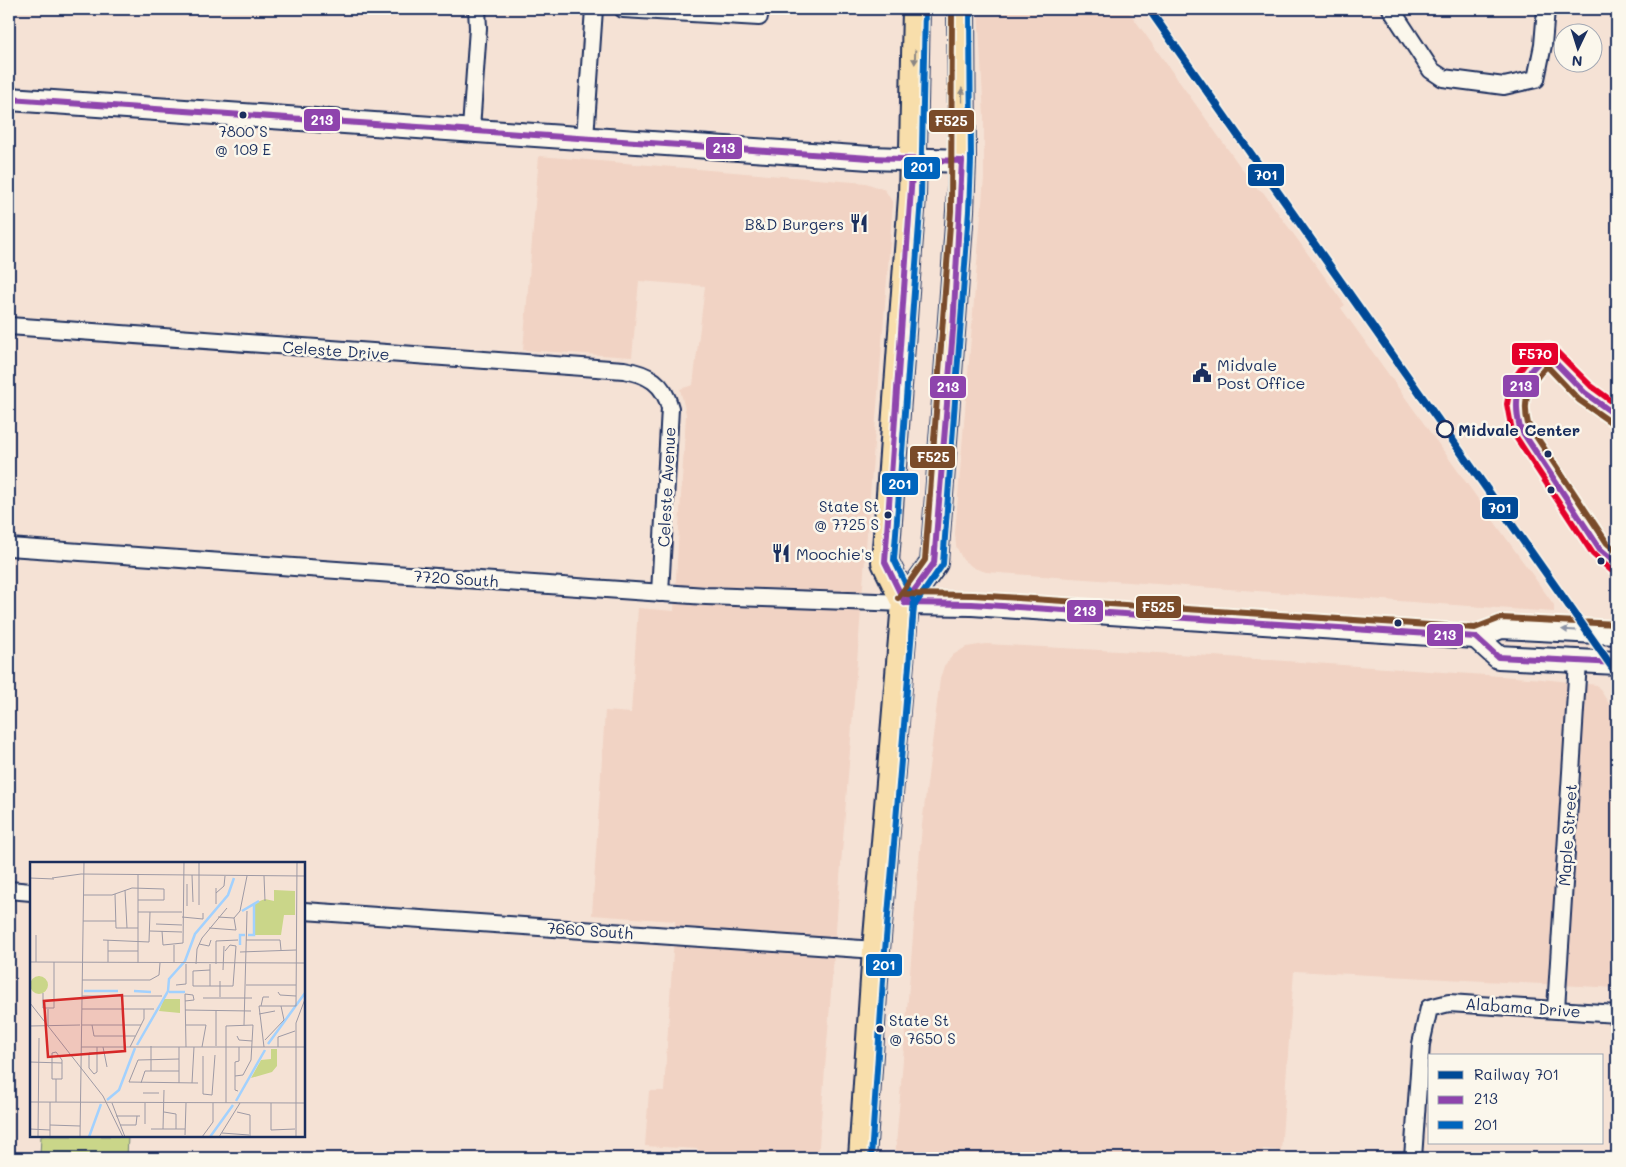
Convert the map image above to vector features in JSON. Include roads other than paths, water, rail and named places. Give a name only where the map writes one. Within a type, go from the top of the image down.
[{"type":"main road","points":[[862,1158],[876,950],[905,603],[885,562],[913,160],[916,9]]},
{"type":"main road","points":[[905,603],[934,563],[953,330],[962,161],[960,9]]},
{"type":"main road","points":[[9,99],[913,160],[962,161]]},
{"type":"main road","points":[[905,603],[972,604],[1476,637],[1501,627],[1617,633]]},
{"type":"main road","points":[[1476,637],[1498,657],[1617,663]]},
{"type":"street","points":[[471,129],[478,28],[477,9]]},
{"type":"street","points":[[585,138],[594,9]]},
{"type":"street","points":[[623,9],[759,13]]},
{"type":"street","points":[[1391,9],[1432,70],[1443,78],[1504,86],[1536,79],[1543,45],[1546,9]]},
{"type":"street","name":"Celeste Drive","points":[[9,326],[624,370],[650,377],[660,385]]},
{"type":"street","name":"Celeste Avenue","points":[[660,385],[667,396],[670,422],[660,593]]},
{"type":"street","name":"7720 South","points":[[9,547],[660,593],[905,603]]},
{"type":"street","name":"Maple Street","points":[[1556,1009],[1578,662]]},
{"type":"street","points":[[9,890],[30,892]]},
{"type":"street","name":"7660 South","points":[[305,911],[876,950]]},
{"type":"street","name":"Alabama Drive","points":[[1413,1158],[1421,1044],[1429,1008],[1449,1003],[1617,1014]]},
{"type":"rail line","name":"701","points":[[1149,9],[1617,674]]},
{"type":"place","name":"7800 S @ 109 E","points":[[243,115]]},
{"type":"place","name":"B&D Burgers","points":[[859,223]]},
{"type":"place","name":"Midvale Post Office","points":[[1202,373]]},
{"type":"place","name":"Midvale Center","points":[[1445,429]]},
{"type":"place","name":"State St @ 7725 S","points":[[888,515]]},
{"type":"place","name":"Moochie's","points":[[781,553]]},
{"type":"place","name":"State St @ 7650 S","points":[[880,1029]]}]
